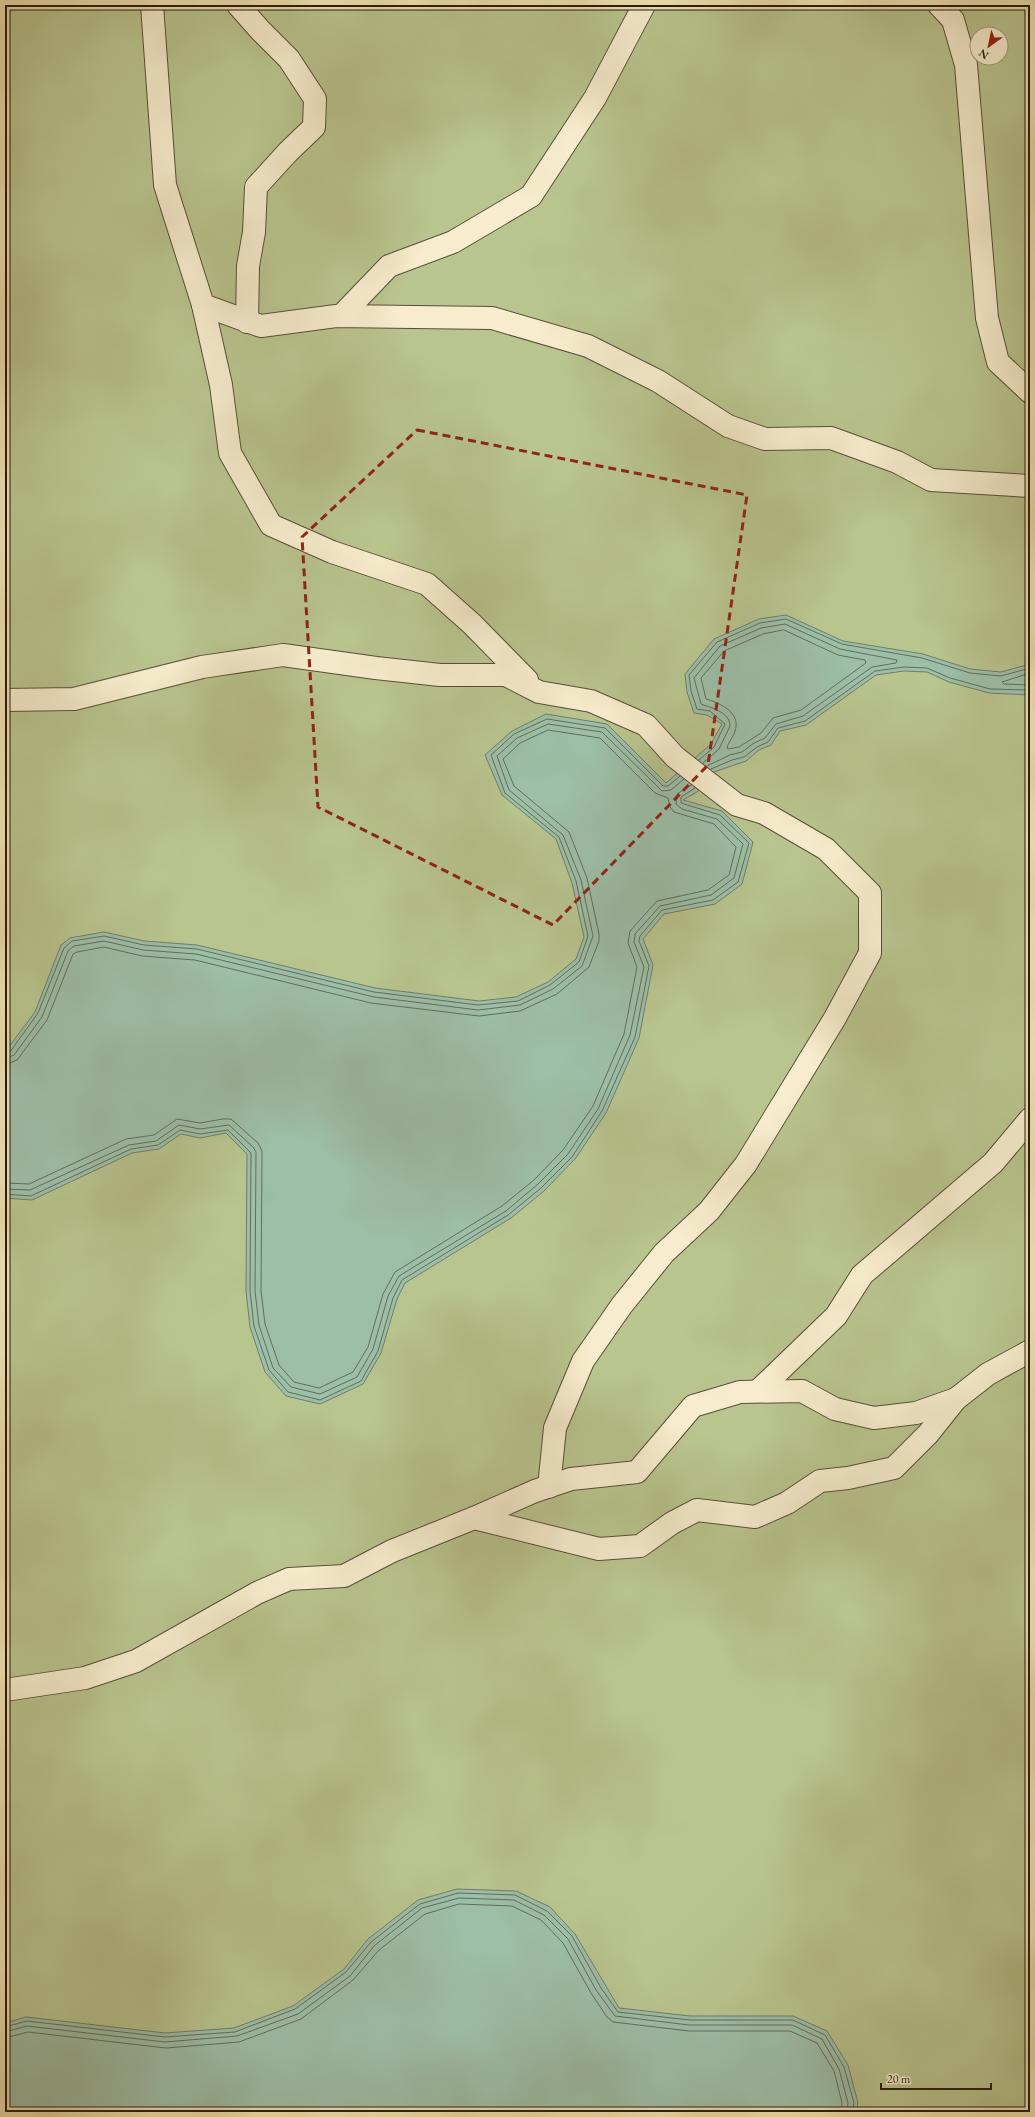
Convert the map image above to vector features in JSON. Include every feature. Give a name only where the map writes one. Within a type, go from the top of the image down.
[{"type":"lane","points":[[152,5],[164,185],[203,305],[221,384],[230,453],[271,525],[332,552],[427,584],[472,624],[539,692]]},
{"type":"lane","points":[[238,5],[289,59],[314,99],[314,127],[288,152],[256,187],[254,232],[248,266],[247,322]]},
{"type":"lane","points":[[341,316],[389,266],[453,242],[531,196],[595,98],[644,5]]},
{"type":"lane","points":[[939,5],[953,20],[966,65],[987,318],[998,362],[1030,392]]},
{"type":"lane","points":[[203,305],[261,326],[341,316],[492,318],[588,346],[658,381],[728,426],[765,439],[831,438],[897,462],[931,480],[1030,486]]},
{"type":"lane","points":[[5,700],[74,699],[202,667],[283,655],[440,675],[506,675],[539,692],[591,701],[646,725],[675,757],[737,804],[764,813],[826,849],[870,893],[870,953],[835,1018],[746,1164],[709,1211],[664,1253],[622,1305],[583,1361],[555,1428],[549,1487]]},
{"type":"lane","points":[[758,1391],[836,1316],[862,1275],[993,1163],[1030,1120]]},
{"type":"lane","points":[[474,1518],[599,1549],[640,1546],[672,1523],[697,1510],[755,1517],[787,1503],[820,1481],[848,1478],[894,1468],[928,1434],[956,1400],[988,1374],[1030,1351]]},
{"type":"lane","points":[[5,1690],[85,1678],[136,1661],[251,1596],[289,1579],[344,1576],[392,1551],[571,1479],[637,1472],[693,1406],[740,1392],[802,1391],[835,1408],[874,1418],[916,1413],[956,1400]]},
{"type":"highlighted area","points":[[417,430],[747,495],[708,765],[553,925],[318,807],[302,537]]},
{"type":"shaded area","points":[[5,5],[1030,5],[1030,2112],[5,2112]]},
{"type":"water","points":[[786,615],[843,641],[923,654],[970,669],[1001,672],[1030,664],[1030,695],[989,693],[949,682],[927,672],[904,671],[876,675],[806,725],[780,731],[771,745],[759,750],[746,761],[714,772],[697,792],[683,800],[722,811],[753,842],[742,884],[715,904],[664,914],[643,939],[653,965],[639,1038],[606,1113],[575,1159],[544,1191],[511,1218],[405,1283],[397,1299],[381,1353],[363,1384],[320,1404],[286,1396],[265,1372],[250,1327],[246,1291],[247,1154],[226,1133],[200,1138],[181,1134],[159,1149],[132,1153],[32,1200],[5,1198],[5,1052],[35,1012],[61,945],[70,938],[104,932],[144,941],[197,945],[375,988],[479,1001],[516,997],[548,982],[576,959],[584,937],[572,883],[556,839],[502,795],[485,755],[512,731],[546,714],[607,724],[666,783],[711,744],[722,724],[707,715],[694,713],[687,692],[685,674],[714,639],[759,619]]},
{"type":"water","points":[[457,1889],[516,1891],[550,1907],[575,1934],[619,2008],[690,2016],[793,2016],[827,2031],[848,2065],[858,2103],[856,2112],[5,2112],[5,2023],[26,2017],[165,2033],[234,2028],[293,2006],[344,1969],[368,1939],[418,1900]]}]
